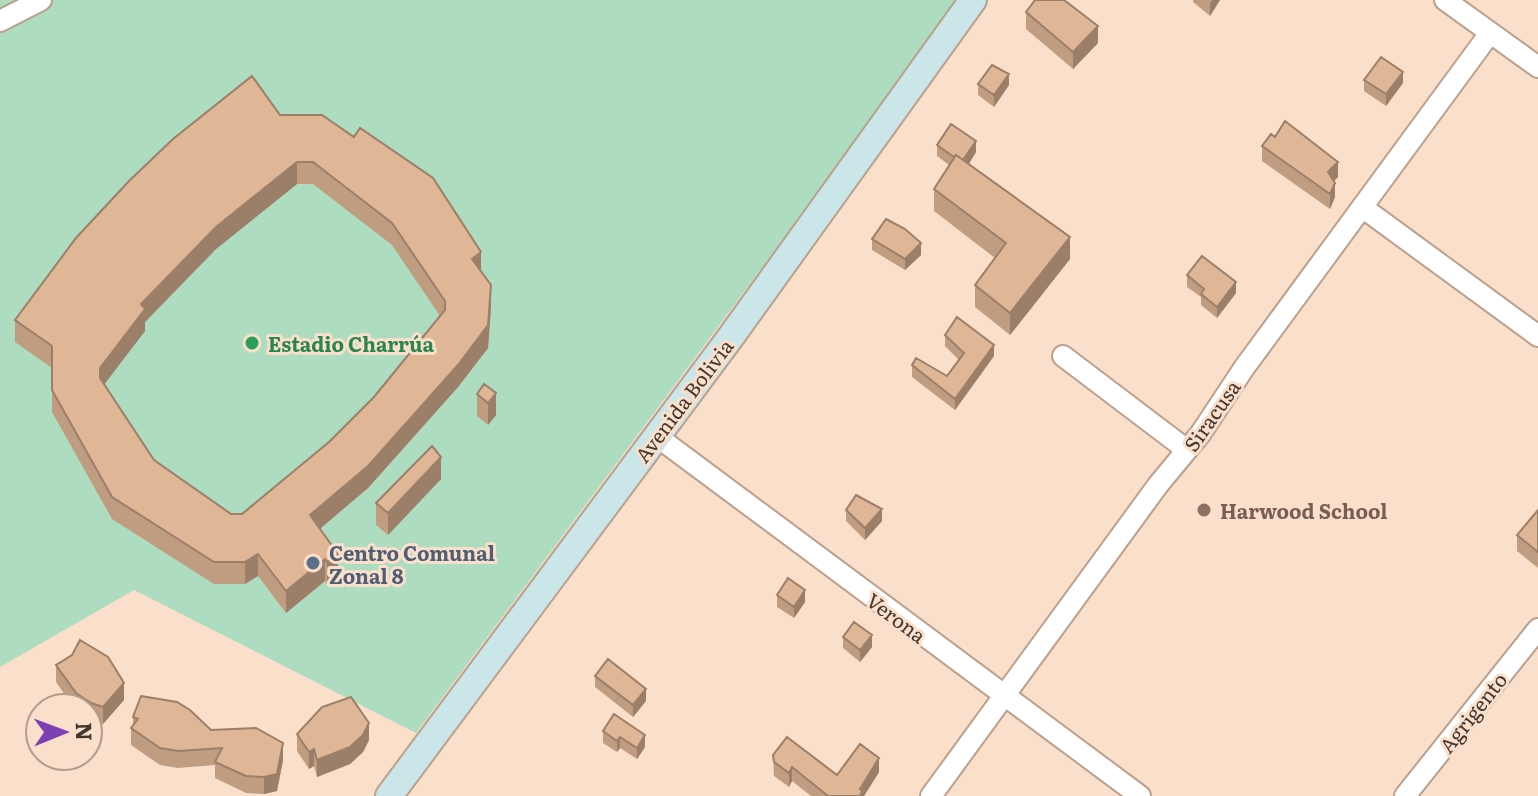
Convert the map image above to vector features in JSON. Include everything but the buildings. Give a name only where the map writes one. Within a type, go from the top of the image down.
[{"type":"street","points":[[0,21],[41,0]]},
{"type":"street","name":"Avenida Bolivia","points":[[389,796],[730,338],[973,0]]},
{"type":"street","points":[[1445,0],[1538,67]]},
{"type":"street","name":"Siracusa","points":[[931,796],[1490,33]]},
{"type":"street","points":[[1362,207],[1538,336]]},
{"type":"street","points":[[1063,356],[1187,450]]},
{"type":"street","name":"Verona","points":[[655,435],[1140,796]]},
{"type":"street","name":"Agrigento","points":[[1405,796],[1538,629]]},
{"type":"green space","points":[[0,0],[961,0],[416,733],[134,590],[0,667]]},
{"type":"place","name":"Estadio Charrúa","points":[[252,343]]},
{"type":"place","name":"Harwood School","points":[[1204,510]]},
{"type":"place","name":"Centro Comunal Zonal 8","points":[[313,563]]}]
